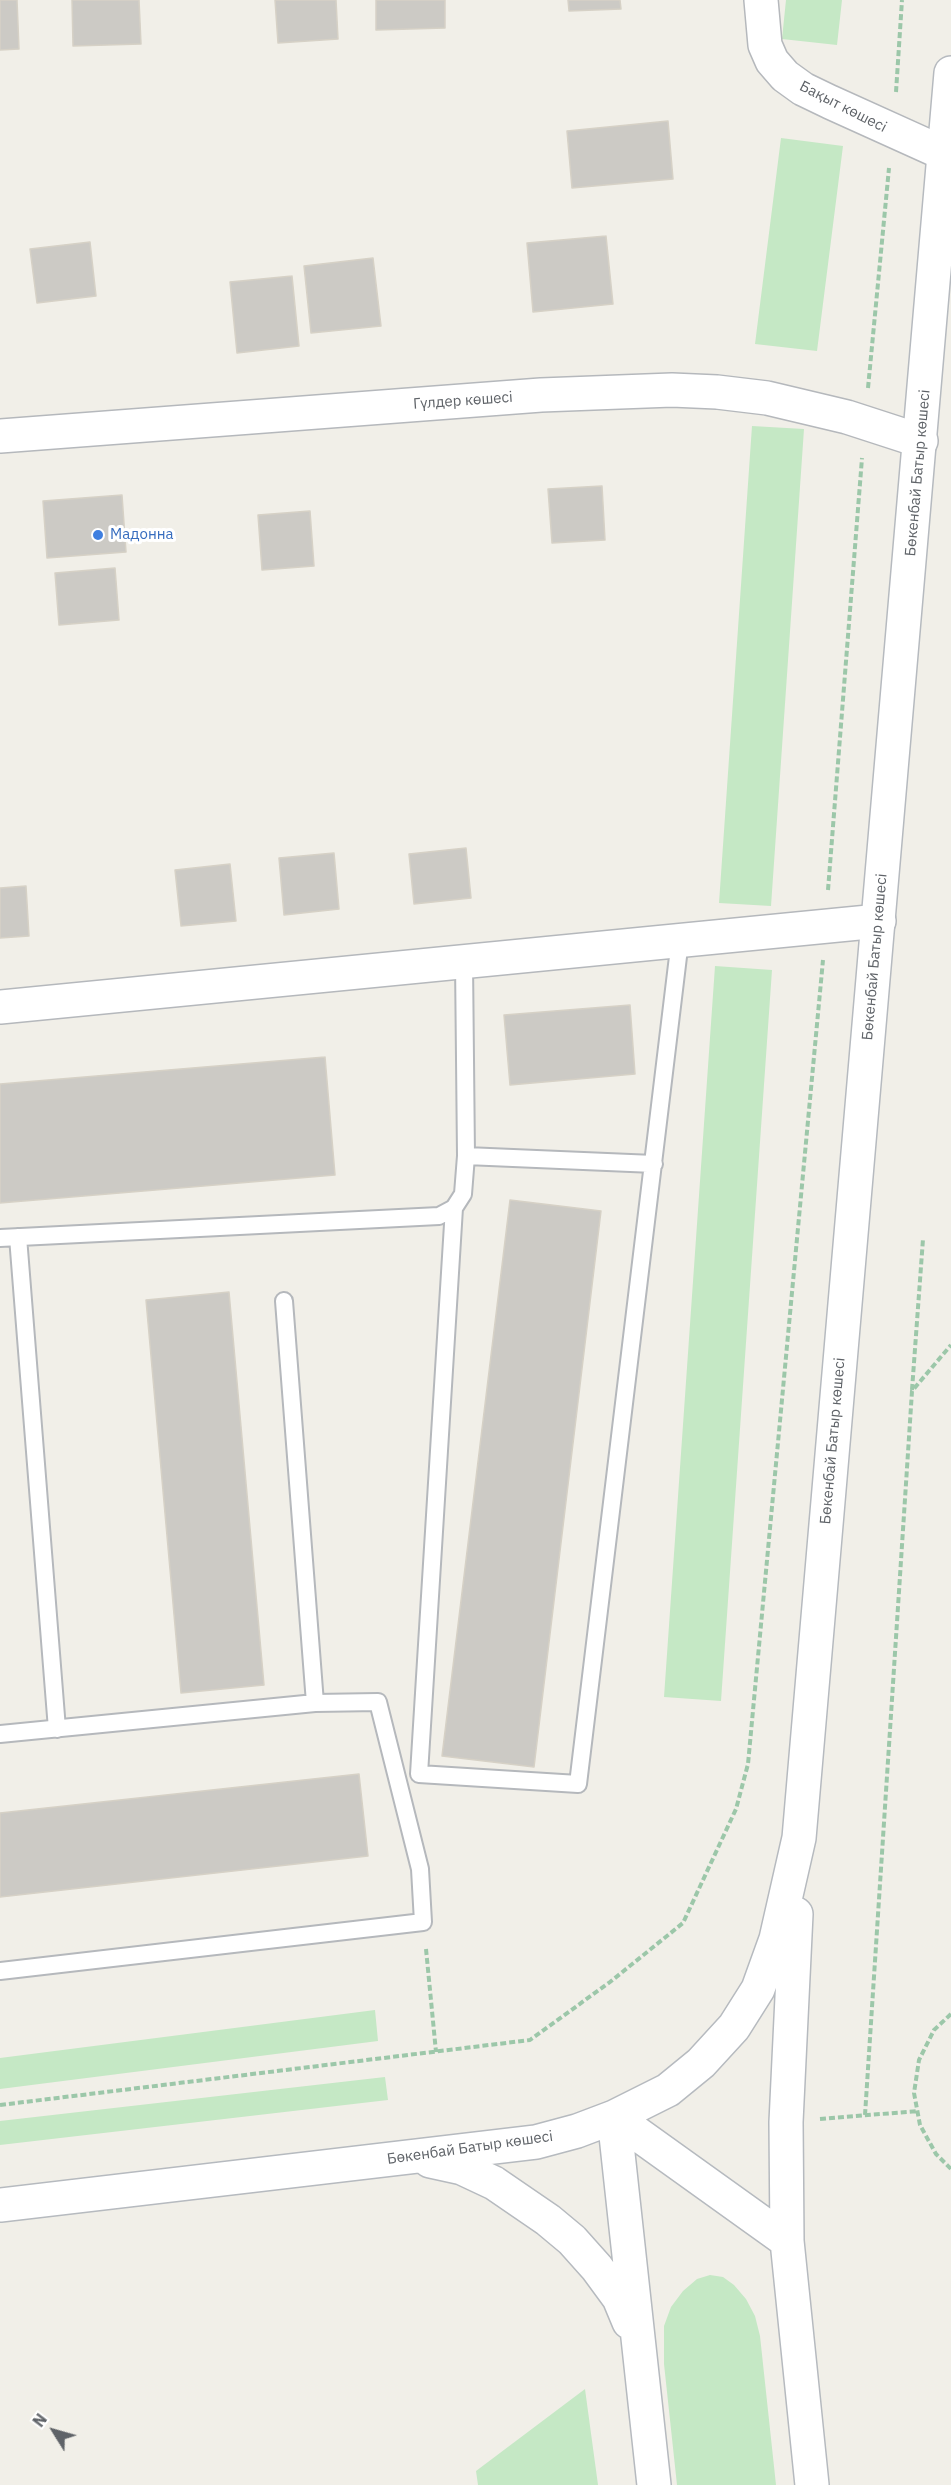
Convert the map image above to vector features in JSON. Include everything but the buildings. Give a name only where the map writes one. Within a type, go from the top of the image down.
[{"type":"main road","name":"Бақыт көшесі","points":[[761,0],[765,45],[772,61],[785,76],[803,89],[945,154]]},
{"type":"main road","name":"Бөкенбай Батыр көшесі","points":[[0,2205],[536,2142],[577,2131],[614,2117],[668,2090],[701,2063],[734,2027],[758,1989],[776,1939],[799,1838],[951,73]]},
{"type":"main road","name":"Гүлдер көшесі","points":[[0,436],[541,395],[661,390],[717,392],[767,398],[865,423],[921,441]]},
{"type":"main road","points":[[0,1007],[879,921]]},
{"type":"main road","points":[[799,1838],[786,2122],[787,2241],[812,2485]]},
{"type":"main road","points":[[614,2117],[787,2241]]},
{"type":"main road","points":[[614,2117],[654,2485]]},
{"type":"main road","points":[[410,2157],[462,2168],[494,2183],[548,2220],[572,2240],[620,2298],[639,2345]]},
{"type":"lane","points":[[454,1208],[419,1774],[578,1784],[680,940]]},
{"type":"lane","points":[[0,1238],[439,1216],[454,1208],[463,1194],[466,1156],[464,962]]},
{"type":"lane","points":[[466,1156],[654,1164]]},
{"type":"lane","points":[[18,1237],[57,1729]]},
{"type":"lane","points":[[284,1301],[315,1703]]},
{"type":"lane","points":[[0,1734],[315,1703],[378,1702],[420,1869],[423,1922],[0,1971]]},
{"type":"path","points":[[0,2105],[530,2040],[610,1982],[683,1923],[736,1809],[748,1764],[826,926],[865,423],[893,132],[902,0]]},
{"type":"path","points":[[865,2115],[912,1390],[924,1239]]},
{"type":"path","points":[[912,1390],[951,1345]]},
{"type":"path","points":[[423,1922],[436,2052]]},
{"type":"path","points":[[951,2014],[934,2030],[919,2060],[914,2093],[920,2125],[936,2154],[951,2169]]},
{"type":"path","points":[[786,2122],[918,2111]]},
{"type":"green space","points":[[786,0],[842,0],[837,45],[782,39]]},
{"type":"green space","points":[[781,138],[843,146],[817,351],[755,344]]},
{"type":"green space","points":[[752,426],[804,429],[771,906],[719,903]]},
{"type":"green space","points":[[715,966],[772,970],[721,1701],[664,1697]]},
{"type":"green space","points":[[375,2010],[378,2041],[0,2089],[0,2058]]},
{"type":"green space","points":[[385,2077],[388,2100],[0,2145],[0,2121]]},
{"type":"green space","points":[[710,2275],[723,2277],[734,2285],[746,2299],[755,2316],[760,2336],[776,2485],[677,2485],[664,2364],[664,2326],[671,2307],[683,2291],[697,2279]]},
{"type":"green space","points":[[585,2389],[598,2485],[478,2485],[476,2471]]},
{"type":"place","name":"Мадонна","points":[[98,535]]}]
